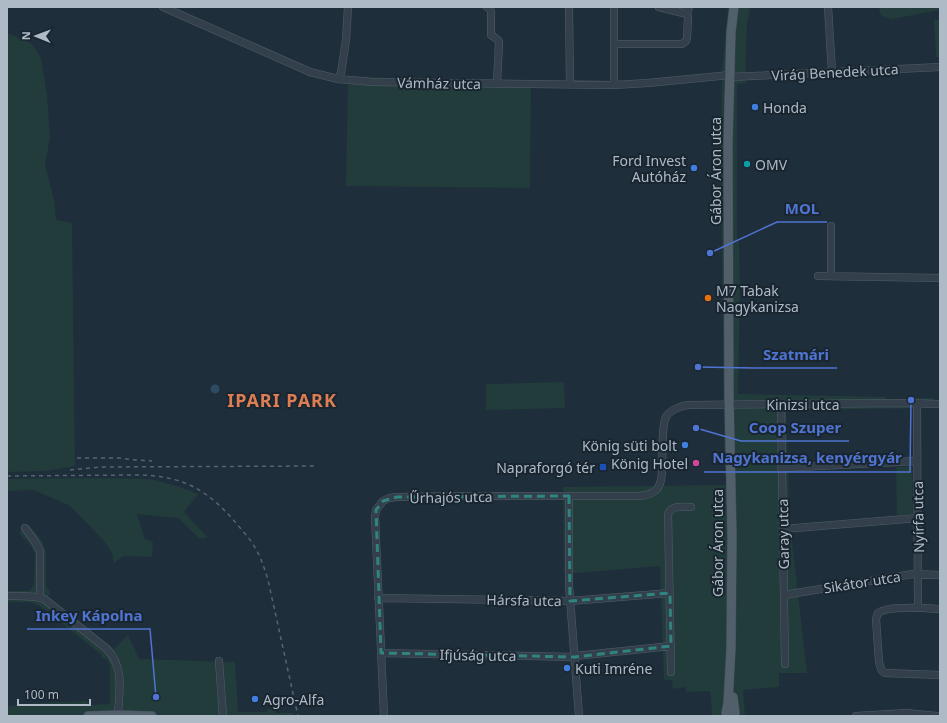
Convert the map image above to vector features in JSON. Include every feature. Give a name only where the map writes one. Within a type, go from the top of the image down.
[{"type":"main road","name":"Gábor Áron utca","points":[[730,715],[728,704],[732,535],[729,404],[728,143],[731,32],[734,7]]},
{"type":"main road","points":[[88,716],[152,716]]},
{"type":"street","name":"Vámház utca","points":[[163,7],[310,72],[338,79],[373,82],[614,85],[730,76]]},
{"type":"street","points":[[338,79],[342,73],[348,7]]},
{"type":"street","points":[[487,7],[491,12],[491,34],[499,42],[497,84]]},
{"type":"street","points":[[569,7],[570,84]]},
{"type":"street","points":[[614,7],[614,85]]},
{"type":"street","points":[[614,44],[682,44],[686,41],[688,11],[659,7]]},
{"type":"street","points":[[828,7],[832,72]]},
{"type":"street","name":"Virág Benedek utca","points":[[730,76],[940,67]]},
{"type":"street","points":[[831,226],[831,276]]},
{"type":"street","points":[[818,276],[940,278]]},
{"type":"street","name":"Nyírfa utca","points":[[917,403],[918,608]]},
{"type":"street","name":"Garay utca","points":[[781,404],[785,664]]},
{"type":"street","name":"Kinizsi utca","points":[[669,414],[677,408],[688,405],[940,404]]},
{"type":"street","name":"Űrhajós utca","points":[[384,716],[375,517],[376,510],[380,504],[386,500],[397,497],[646,495],[656,490],[661,480],[664,428],[666,418],[669,414]]},
{"type":"street","points":[[781,468],[917,461]]},
{"type":"street","points":[[569,496],[569,579],[579,716]]},
{"type":"street","points":[[671,672],[669,512],[673,508],[691,507]]},
{"type":"street","points":[[783,529],[918,518]]},
{"type":"street","points":[[25,528],[40,551],[37,597]]},
{"type":"street","name":"Sikátor utca","points":[[784,595],[918,574],[940,574]]},
{"type":"street","name":"Hársfa utca","points":[[378,598],[570,601],[670,593]]},
{"type":"street","points":[[7,596],[37,597],[46,601],[103,645],[117,664],[119,672],[120,682],[118,715]]},
{"type":"street","points":[[940,609],[918,608],[885,610],[879,612],[876,619],[881,669],[885,673],[940,674]]},
{"type":"street","name":"Ifjúság utca","points":[[381,653],[575,656],[671,646]]},
{"type":"street","points":[[219,661],[223,716]]},
{"type":"street","points":[[856,716],[906,713],[937,716]]},
{"type":"highlighted area","points":[[569,496],[570,601],[670,593],[671,646],[575,657],[381,653],[376,510],[383,501],[397,497]]},
{"type":"green space","points":[[728,7],[750,7],[747,25],[745,83],[737,84],[737,238],[739,243],[740,283],[738,394],[886,397],[886,400],[933,398],[934,408],[786,410],[790,524],[807,673],[779,673],[779,687],[743,690],[745,716],[712,716],[710,691],[686,692],[686,687],[673,689],[672,680],[664,680],[660,566],[564,574],[563,487],[726,485],[724,442],[721,146],[722,72]]},
{"type":"green space","points":[[879,7],[940,7],[940,10],[892,19],[882,16]]},
{"type":"green space","points":[[934,20],[940,20],[940,57],[936,57]]},
{"type":"green space","points":[[7,33],[32,44],[41,58],[47,95],[50,137],[45,165],[54,200],[56,220],[72,223],[75,466],[45,471],[7,472]]},
{"type":"green space","points":[[348,77],[531,81],[530,188],[346,186]]},
{"type":"green space","points":[[564,382],[565,408],[486,410],[486,384]]},
{"type":"green space","points":[[896,467],[912,467],[913,514],[897,515]]},
{"type":"green space","points":[[7,479],[150,479],[181,487],[198,494],[184,512],[208,538],[199,538],[178,518],[137,514],[145,539],[153,542],[152,557],[123,556],[114,563],[112,553],[104,541],[70,506],[34,490],[7,491]]},
{"type":"green space","points":[[29,525],[42,541],[46,552],[46,586],[50,592],[48,596],[114,649],[128,635],[139,659],[235,662],[238,712],[267,712],[268,709],[275,710],[275,713],[293,713],[294,716],[7,716],[7,706],[19,706],[20,704],[87,701],[88,705],[110,704],[110,669],[107,659],[102,658],[102,655],[40,606],[29,602],[7,602],[7,591],[29,591],[34,585],[35,555],[31,546],[19,533]]},
{"type":"water","points":[[215,384],[220,389],[215,394],[210,389]]},
{"type":"water","points":[[230,401],[240,401],[240,408],[230,408]]},
{"type":"railway","points":[[77,458],[119,458],[152,461]]},
{"type":"railway","points":[[70,470],[101,467],[316,466]]},
{"type":"railway","points":[[7,476],[145,475],[173,479],[188,484],[206,494],[228,514],[248,537],[262,562],[268,580],[298,716]]},
{"type":"place","name":"Honda","points":[[755,107]]},
{"type":"place","name":"OMV","points":[[747,164]]},
{"type":"place","name":"Ford Invest Autóház","points":[[694,168]]},
{"type":"place","name":"MOL","points":[[710,253]]},
{"type":"place","name":"M7 Tabak Nagykanizsa","points":[[708,298]]},
{"type":"place","name":"Szatmári","points":[[698,367]]},
{"type":"place","name":"Nagykanizsa, kenyérgyár","points":[[911,400]]},
{"type":"place","name":"Coop Szuper","points":[[696,428]]},
{"type":"place","name":"König süti bolt","points":[[685,445]]},
{"type":"place","name":"König Hotel","points":[[696,463]]},
{"type":"place","name":"Napraforgó tér","points":[[603,467]]},
{"type":"place","name":"Kuti Imréne","points":[[567,668]]},
{"type":"place","name":"Inkey Kápolna","points":[[156,697]]},
{"type":"place","name":"Agro-Alfa","points":[[255,699]]},
{"type":"district","name":"IPARI PARK","points":[[282,400]]}]
